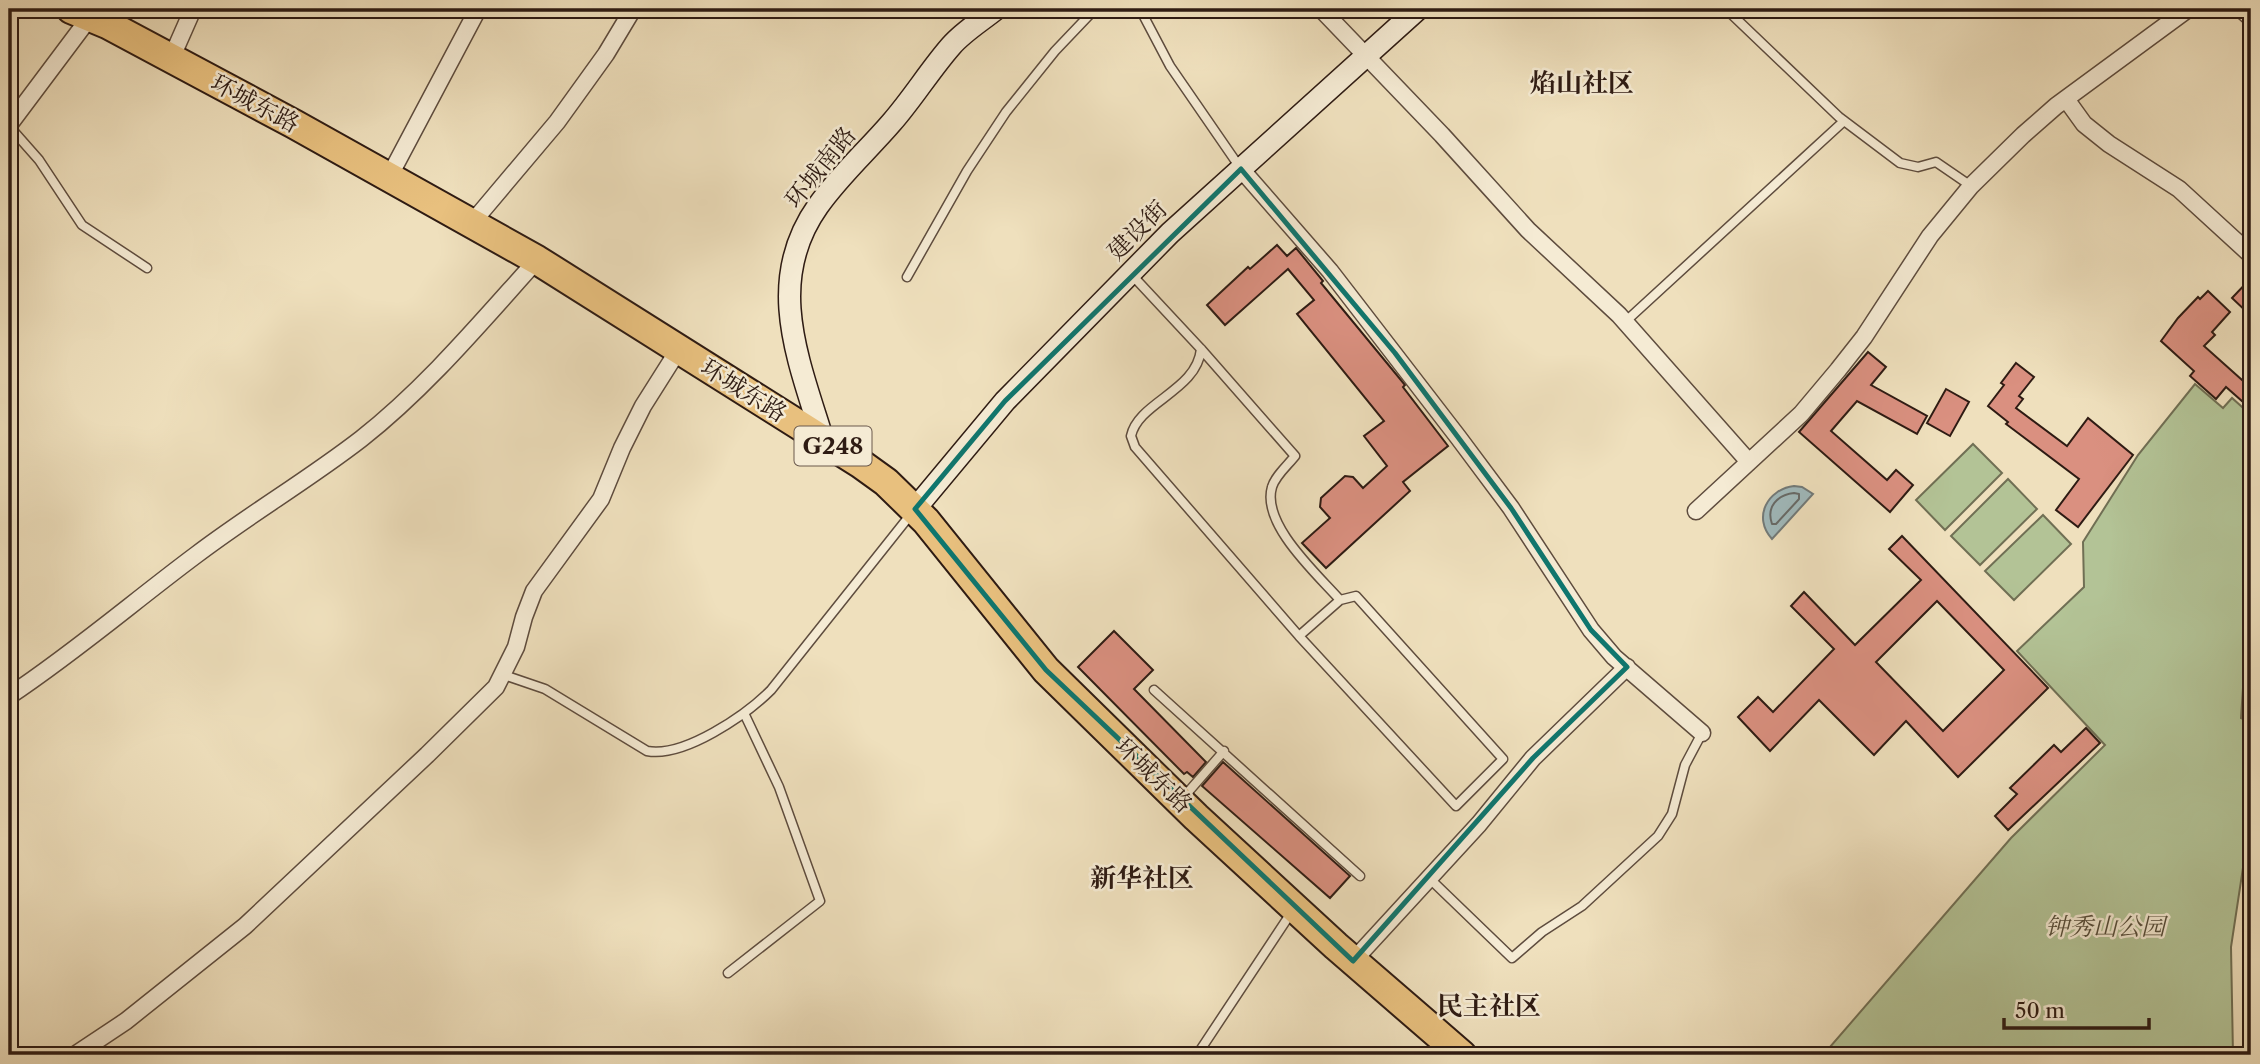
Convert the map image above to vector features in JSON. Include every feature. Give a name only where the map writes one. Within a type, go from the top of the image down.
[{"type":"highway","name":"环城东路","points":[[81,13],[389,177],[537,260],[886,482],[915,509],[1046,670],[1180,801],[1295,908],[1462,1055]]},
{"type":"street","points":[[171,59],[193,9]]},
{"type":"street","points":[[389,177],[478,9]]},
{"type":"street","points":[[471,223],[557,122],[606,54],[633,9]]},
{"type":"street","name":"环城南路","points":[[823,440],[794,344],[790,320],[789,278],[800,237],[818,205],[894,120],[952,45],[996,9]]},
{"type":"street","points":[[1321,9],[1367,55],[1504,205],[1625,322],[1749,462]]},
{"type":"street","name":"建设街","points":[[915,509],[1005,401],[1170,233],[1418,9]]},
{"type":"street","points":[[1696,511],[1801,414],[1839,370],[1864,337],[1930,236],[1972,186],[2023,135],[2066,99],[2188,9]]},
{"type":"street","points":[[2241,9],[2251,18]]},
{"type":"street","points":[[9,126],[81,13]]},
{"type":"street","points":[[2066,99],[2084,124],[2109,144],[2179,189],[2251,255]]},
{"type":"street","points":[[1241,169],[1331,271],[1395,354],[1511,508],[1591,630],[1627,667],[1702,733]]},
{"type":"street","points":[[9,696],[57,664],[230,529],[363,438],[432,376],[537,260]]},
{"type":"street","points":[[75,1055],[126,1021],[245,926],[496,687],[516,647],[534,591],[601,499],[643,406],[679,349]]},
{"type":"street","points":[[1353,961],[1479,824],[1533,758],[1627,667]]},
{"type":"lane","points":[[907,277],[967,171],[1006,112],[1055,51],[1096,9]]},
{"type":"lane","points":[[1140,9],[1170,66],[1241,169]]},
{"type":"lane","points":[[1726,9],[1844,121],[1900,163],[1918,167],[1936,162],[1972,186]]},
{"type":"lane","points":[[1625,322],[1844,121]]},
{"type":"lane","points":[[9,126],[39,160],[82,225],[147,268]]},
{"type":"lane","points":[[1130,273],[1295,456],[1273,483],[1269,500],[1274,517],[1296,550],[1340,600]]},
{"type":"lane","points":[[1201,349],[1199,363],[1191,375],[1136,424],[1131,436],[1132,443],[1299,636],[1456,806],[1503,759],[1356,596],[1340,600],[1299,636]]},
{"type":"lane","points":[[504,675],[545,690],[647,751],[656,752],[708,737],[744,713],[771,690],[915,509]]},
{"type":"lane","points":[[1154,690],[1360,876]]},
{"type":"lane","points":[[728,973],[820,901],[779,787],[744,713]]},
{"type":"lane","points":[[1429,878],[1512,958],[1542,932],[1582,906],[1658,836],[1672,814],[1685,765],[1702,733]]},
{"type":"lane","points":[[1180,801],[1224,751]]},
{"type":"lane","points":[[1197,1055],[1295,908]]},
{"type":"highlighted area","points":[[1241,169],[1395,353],[1511,508],[1591,630],[1627,667],[1533,758],[1353,961],[1046,670],[915,509],[1005,401]]},
{"type":"green space","name":"钟秀山公园","points":[[2195,384],[2223,408],[2232,398],[2251,415],[2251,669],[2243,688],[2241,718],[2251,722],[2251,815],[2231,947],[2233,1055],[1823,1055],[2011,838],[2105,745],[2017,651],[2084,587],[2083,542],[2138,455]]},
{"type":"green space","points":[[1973,444],[2002,473],[1945,530],[1916,500]]},
{"type":"green space","points":[[2008,479],[2037,509],[1980,565],[1951,536]]},
{"type":"green space","points":[[2043,515],[2071,544],[2014,600],[1985,571]]},
{"type":"water","points":[[1794,486],[1802,487],[1813,494],[1772,539],[1763,522],[1766,505],[1777,492]]},
{"type":"building","points":[[1277,245],[1287,256],[1296,248],[1323,281],[1321,283],[1405,385],[1403,387],[1448,446],[1403,482],[1410,491],[1326,568],[1302,543],[1330,518],[1320,507],[1321,498],[1345,476],[1353,477],[1363,488],[1387,466],[1364,436],[1384,421],[1297,314],[1314,300],[1288,269],[1225,325],[1207,305],[1248,267],[1250,269]]},
{"type":"building","points":[[2251,278],[2251,316],[2232,298]]},
{"type":"building","points":[[2208,291],[2230,312],[2212,332],[2215,335],[2204,346],[2251,388],[2251,409],[2226,387],[2216,399],[2190,376],[2194,371],[2161,341],[2178,318],[2198,297],[2200,299]]},
{"type":"building","points":[[1868,352],[1886,367],[1871,385],[1927,416],[1917,434],[1857,401],[1831,431],[1887,480],[1896,470],[1913,485],[1890,512],[1799,432]]},
{"type":"building","points":[[2016,363],[2034,377],[2019,396],[2023,399],[2016,408],[2067,446],[2088,418],[2133,455],[2078,527],[2056,510],[2079,479],[2006,424],[2008,422],[1988,406]]},
{"type":"building","points":[[1946,389],[1969,402],[1950,436],[1927,423]]},
{"type":"building","points":[[1902,536],[2048,688],[1958,777],[1906,721],[1874,755],[1819,700],[1770,751],[1738,717],[1758,697],[1773,712],[1834,649],[1791,606],[1804,592],[1855,645],[1921,580],[1889,549]],"holes":[[[1937,601],[2004,670],[1943,731],[1876,662]]]},
{"type":"building","points":[[1114,631],[1153,670],[1134,689],[1206,762],[1193,777],[1187,772],[1184,774],[1078,667]]},
{"type":"building","points":[[2086,728],[2100,743],[2008,830],[1995,816],[2017,794],[2010,788],[2054,745],[2061,752]]},
{"type":"building","points":[[1223,762],[1350,876],[1330,898],[1202,786]]},
{"type":"district","name":"焰山社区","points":[[1582,83]]},
{"type":"district","name":"新华社区","points":[[1142,878]]},
{"type":"district","name":"民主社区","points":[[1489,1006]]}]
